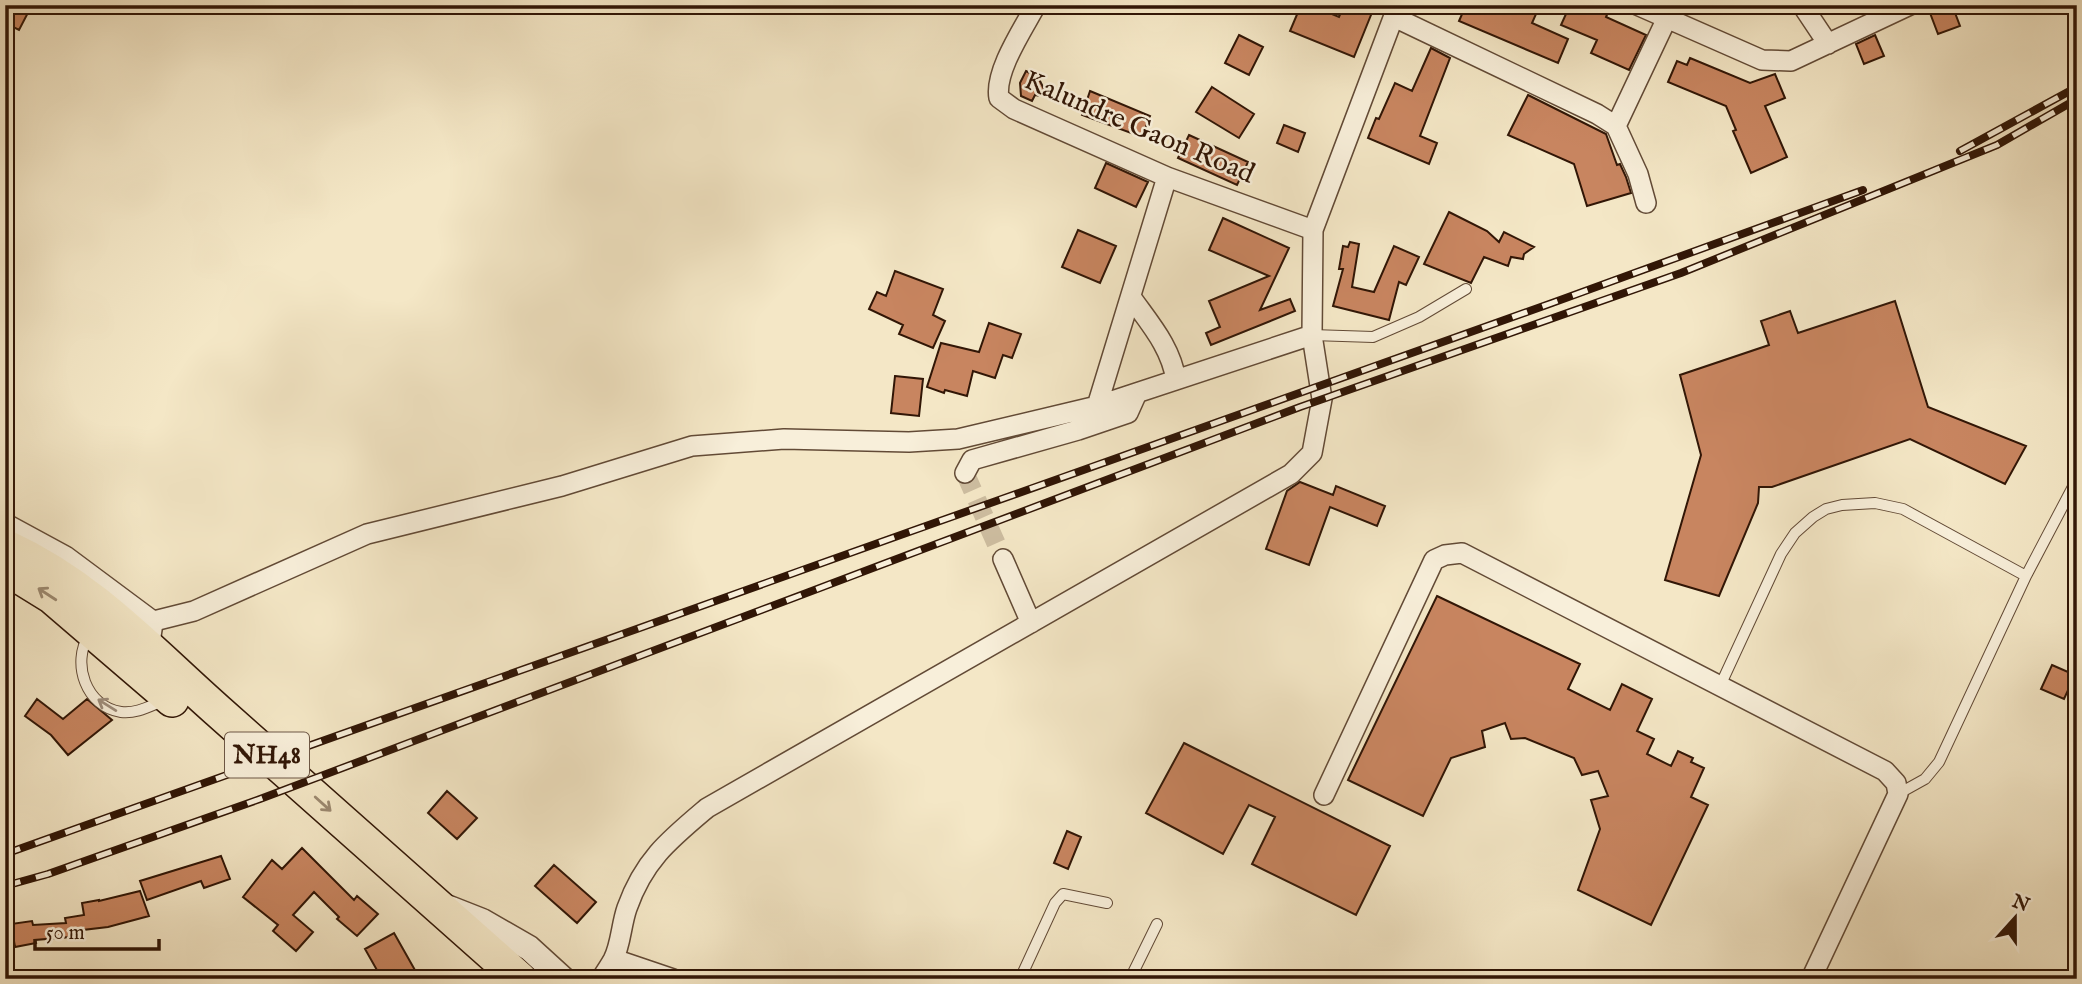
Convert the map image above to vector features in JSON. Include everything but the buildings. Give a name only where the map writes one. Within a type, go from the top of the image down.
[{"type":"highway","name":"NH48","points":[[5,546],[74,583],[112,613],[175,673],[520,979]]},
{"type":"highway","name":"NH48","points":[[5,570],[52,597],[93,631],[140,641]]},
{"type":"highway","name":"NH48","points":[[140,641],[170,698],[485,979]]},
{"type":"street","name":"Kalundre Gaon Road","points":[[1035,5],[1003,69],[997,88],[999,98],[1014,109],[1167,177],[1313,230]]},
{"type":"street","points":[[1637,5],[1762,60],[1791,61],[1910,5]]},
{"type":"street","points":[[1802,5],[1828,44]]},
{"type":"street","points":[[601,979],[614,959],[627,909],[640,878],[653,857],[707,808],[1291,474],[1312,453],[1322,399],[1312,335],[1313,230],[1396,11],[1616,126],[1638,174],[1646,203]]},
{"type":"street","points":[[1616,126],[1667,18]]},
{"type":"street","points":[[1097,406],[1167,177]]},
{"type":"street","points":[[1131,297],[1166,347],[1174,365],[1176,380]]},
{"type":"street","points":[[5,526],[64,558],[140,641],[194,611],[367,534],[562,486],[692,446],[784,439],[909,442],[958,439],[1097,406],[1312,335]]},
{"type":"street","points":[[965,473],[972,460],[1128,413],[1137,393]]},
{"type":"street","points":[[1324,795],[1434,559],[1462,553],[1885,771],[1896,782],[1898,794],[1811,979]]},
{"type":"street","points":[[1003,559],[1031,623]]},
{"type":"street","points":[[434,902],[482,921],[529,948],[563,979]]},
{"type":"street","points":[[614,959],[673,979]]},
{"type":"lane","points":[[1312,335],[1373,337],[1419,317],[1466,289]]},
{"type":"lane","points":[[1898,794],[1925,779],[1938,762],[2026,576],[2077,479]]},
{"type":"lane","points":[[1720,686],[1781,554],[1795,533],[1812,517],[1826,509],[1875,503],[1903,509],[2026,576]]},
{"type":"lane","points":[[93,631],[82,651],[81,670],[84,681],[101,703],[111,710],[134,712],[170,698]]},
{"type":"lane","points":[[1020,979],[1055,903],[1063,894],[1107,904]]},
{"type":"lane","points":[[1130,979],[1157,924]]},
{"type":"tunnel","points":[[965,473],[1003,559]]},
{"type":"railway","points":[[1960,151],[2077,87]]},
{"type":"railway","points":[[5,886],[48,874],[260,799],[1300,407],[1681,273],[1997,145],[2077,99]]},
{"type":"railway","points":[[5,854],[1863,190]]}]
